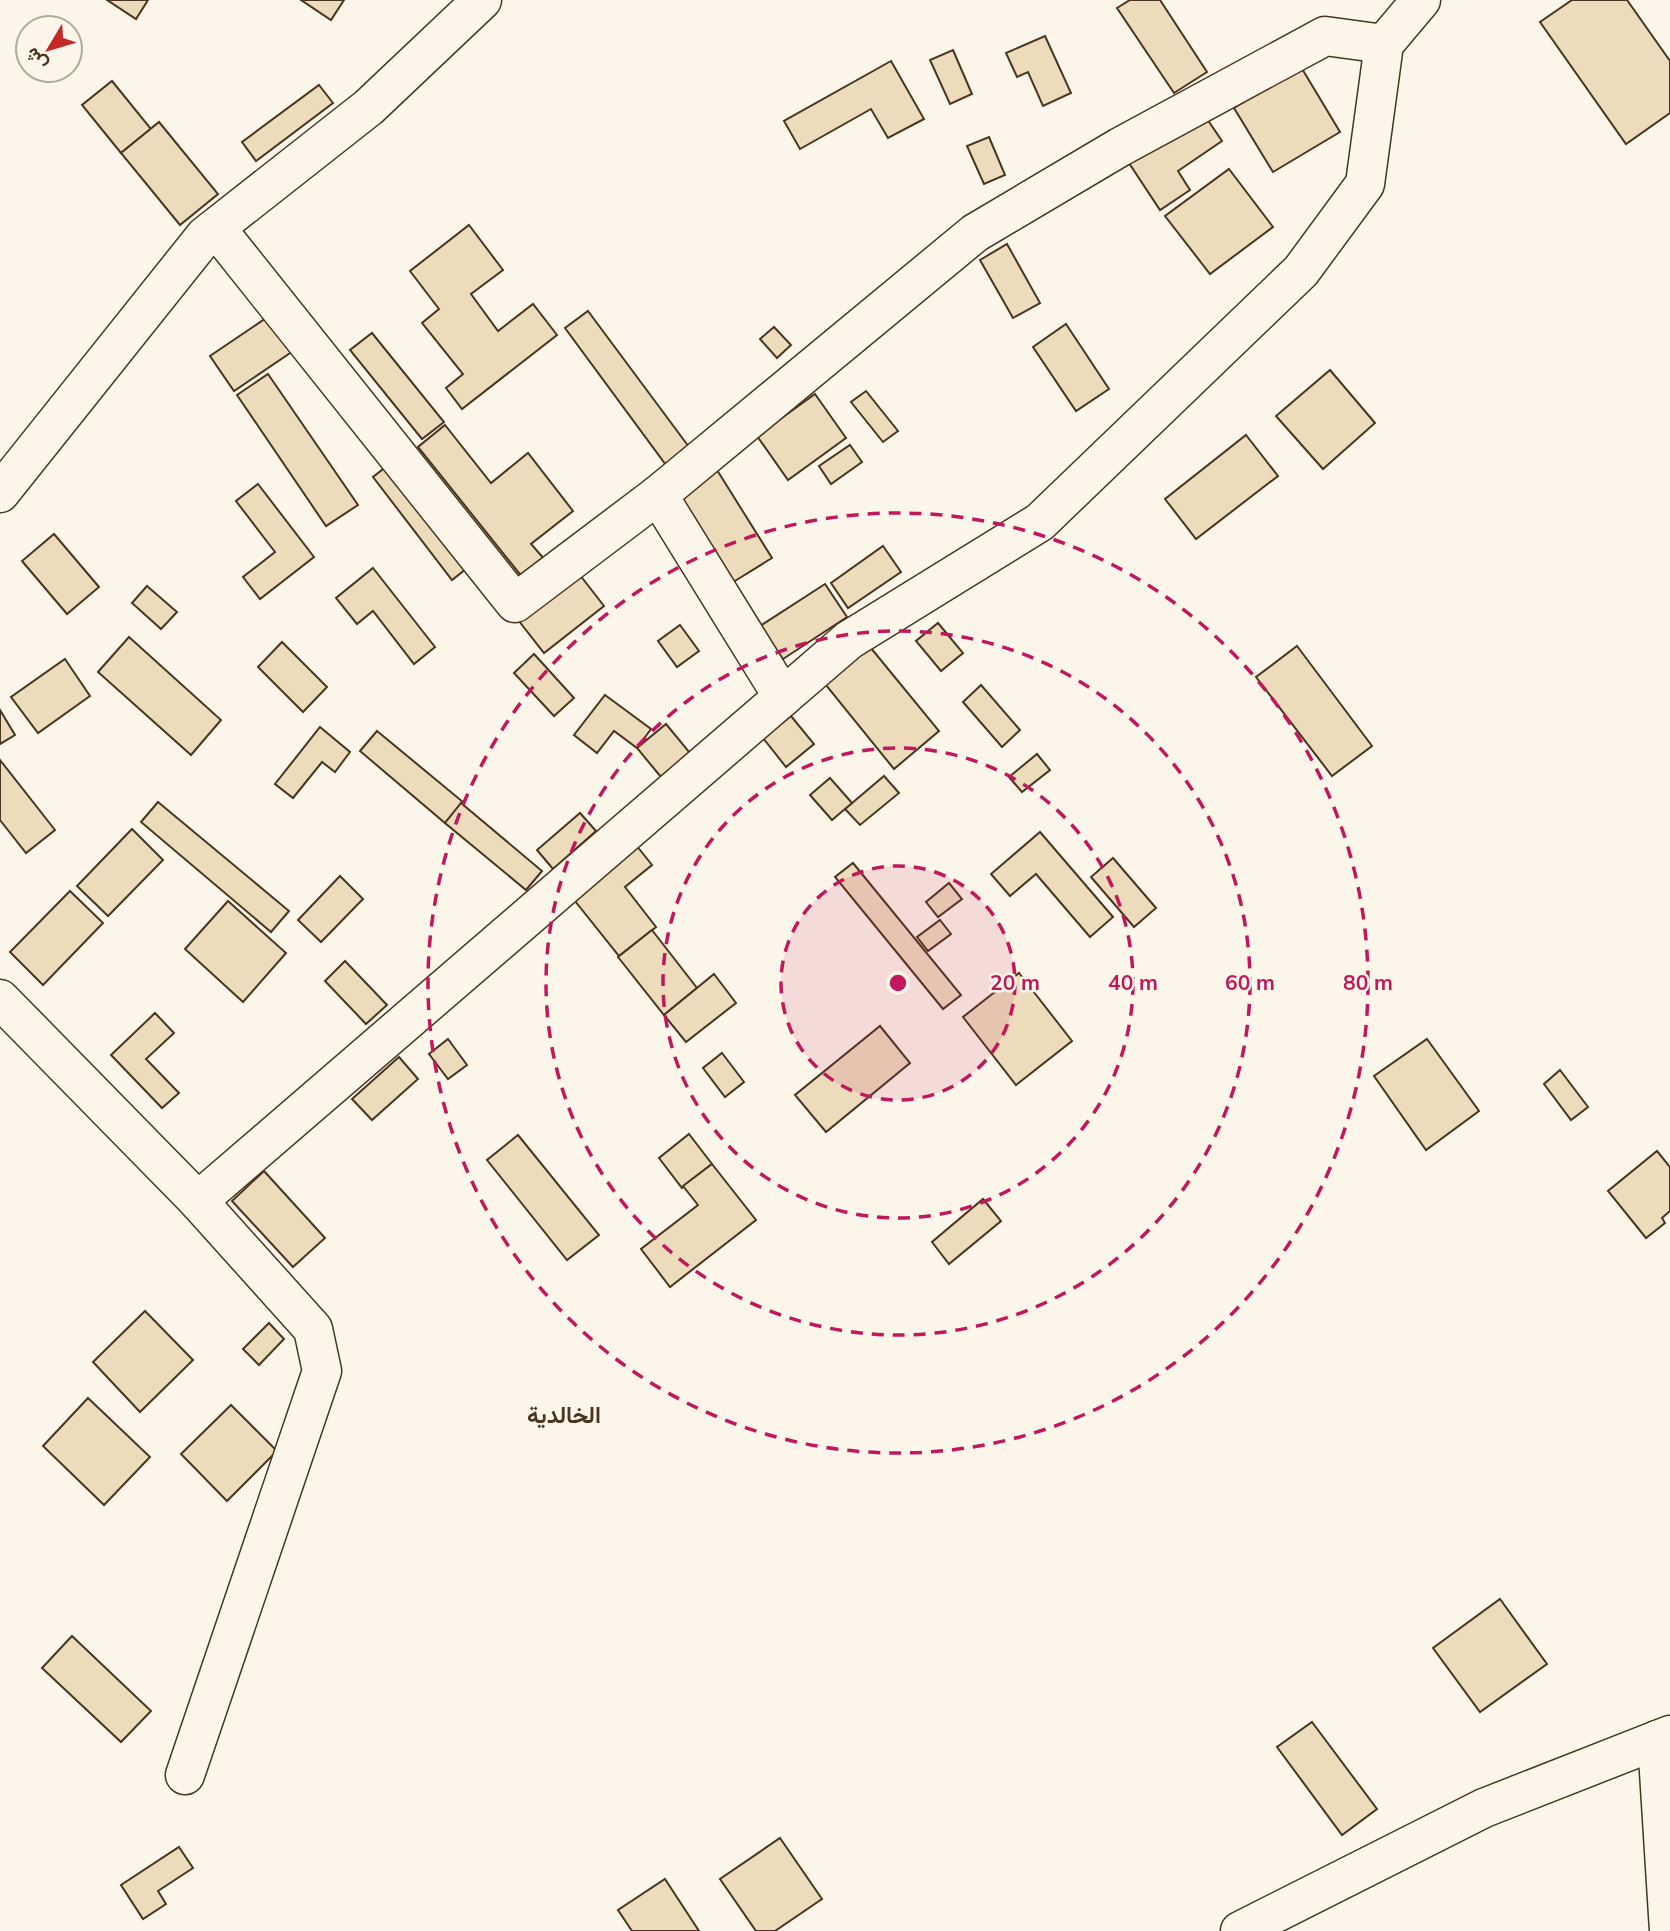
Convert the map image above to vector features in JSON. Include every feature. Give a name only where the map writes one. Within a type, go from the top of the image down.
[{"type":"street","points":[[0,493],[132,324],[205,236],[369,107],[482,0]]},
{"type":"street","points":[[198,1201],[849,640],[1040,522],[1301,271],[1365,184],[1384,44],[1421,0]]},
{"type":"street","points":[[216,228],[514,603],[658,495],[975,233],[1120,147],[1325,36],[1384,44]]},
{"type":"street","points":[[658,495],[783,697]]},
{"type":"street","points":[[0,999],[198,1201],[313,1329],[322,1371],[185,1775]]},
{"type":"street","points":[[1240,1931],[1484,1808],[1664,1737],[1669,1931]]},
{"type":"building","points":[[107,0],[148,0],[136,19]]},
{"type":"building","points":[[301,0],[344,0],[331,20]]},
{"type":"building","points":[[1130,0],[1160,0],[1207,72],[1174,93],[1117,8]]},
{"type":"building","points":[[1572,0],[1627,0],[1670,61],[1670,113],[1626,144],[1540,22]]},
{"type":"building","points":[[1045,36],[1071,93],[1043,106],[1028,72],[1017,77],[1006,53]]},
{"type":"building","points":[[953,50],[972,94],[950,104],[930,60]]},
{"type":"building","points":[[891,61],[924,119],[888,138],[871,109],[800,149],[784,121]]},
{"type":"building","points":[[1301,67],[1340,132],[1273,172],[1234,108]]},
{"type":"building","points":[[112,81],[151,129],[121,153],[82,105]]},
{"type":"building","points":[[319,85],[333,103],[256,161],[242,142]]},
{"type":"building","points":[[1203,113],[1222,141],[1178,171],[1190,190],[1160,210],[1129,163]]},
{"type":"building","points":[[159,122],[218,194],[180,225],[121,153]]},
{"type":"building","points":[[989,137],[1005,175],[984,184],[967,146]]},
{"type":"building","points":[[1229,169],[1273,227],[1210,274],[1165,216]]},
{"type":"building","points":[[469,225],[503,270],[471,294],[498,331],[533,304],[557,335],[462,409],[446,388],[463,374],[422,323],[439,309],[410,271]]},
{"type":"building","points":[[1007,244],[1040,303],[1013,318],[980,260]]},
{"type":"building","points":[[588,311],[689,447],[666,465],[565,328]]},
{"type":"building","points":[[272,314],[296,349],[234,391],[210,356]]},
{"type":"building","points":[[1066,324],[1109,389],[1076,411],[1033,347]]},
{"type":"building","points":[[774,327],[791,345],[777,358],[760,339]]},
{"type":"building","points":[[372,333],[444,422],[422,439],[350,350]]},
{"type":"building","points":[[1330,370],[1375,423],[1323,469],[1276,416]]},
{"type":"building","points":[[268,374],[358,505],[326,526],[237,395]]},
{"type":"building","points":[[866,391],[898,431],[883,442],[851,402]]},
{"type":"building","points":[[815,394],[846,438],[788,480],[757,436]]},
{"type":"building","points":[[445,425],[491,483],[528,453],[573,511],[531,544],[545,560],[523,578],[418,447]]},
{"type":"building","points":[[1246,435],[1278,476],[1196,539],[1165,499]]},
{"type":"building","points":[[850,445],[862,462],[831,484],[819,466]]},
{"type":"building","points":[[396,459],[476,561],[452,580],[373,477]]},
{"type":"building","points":[[717,470],[772,558],[730,584],[675,497]]},
{"type":"building","points":[[258,484],[314,557],[260,599],[243,577],[275,552],[236,501]]},
{"type":"building","points":[[54,534],[99,587],[67,614],[22,561]]},
{"type":"building","points":[[883,546],[901,572],[848,608],[831,583]]},
{"type":"building","points":[[373,568],[435,647],[414,664],[373,611],[357,624],[336,598]]},
{"type":"building","points":[[576,570],[604,606],[544,653],[515,616]]},
{"type":"building","points":[[825,584],[847,617],[783,659],[760,626]]},
{"type":"building","points":[[147,586],[177,612],[161,629],[132,603]]},
{"type":"building","points":[[938,623],[963,653],[941,671],[916,641]]},
{"type":"building","points":[[680,625],[699,651],[677,667],[658,641]]},
{"type":"building","points":[[129,637],[221,720],[191,755],[98,672]]},
{"type":"building","points":[[282,642],[327,687],[303,712],[258,667]]},
{"type":"building","points":[[866,642],[939,731],[894,769],[821,679]]},
{"type":"building","points":[[1297,646],[1372,746],[1332,776],[1256,677]]},
{"type":"building","points":[[534,654],[574,698],[554,716],[514,673]]},
{"type":"building","points":[[65,659],[90,696],[38,733],[11,697]]},
{"type":"building","points":[[981,685],[1020,730],[1002,747],[963,702]]},
{"type":"building","points":[[605,695],[651,729],[637,748],[614,731],[597,753],[574,735]]},
{"type":"building","points":[[0,710],[15,735],[0,744]]},
{"type":"building","points":[[791,716],[814,744],[786,767],[763,738]]},
{"type":"building","points":[[666,724],[690,753],[661,777],[637,748]]},
{"type":"building","points":[[320,727],[350,752],[335,772],[322,762],[293,798],[275,784]]},
{"type":"building","points":[[377,731],[463,802],[445,823],[360,751]]},
{"type":"building","points":[[1037,754],[1050,770],[1022,792],[1009,777]]},
{"type":"building","points":[[0,760],[55,830],[26,853],[0,820]]},
{"type":"building","points":[[884,776],[899,793],[860,825],[845,809]]},
{"type":"building","points":[[830,778],[852,803],[832,820],[810,795]]},
{"type":"building","points":[[158,802],[289,911],[271,932],[141,822]]},
{"type":"building","points":[[461,803],[542,871],[526,890],[445,823]]},
{"type":"building","points":[[580,813],[596,831],[553,869],[537,850]]},
{"type":"building","points":[[132,829],[163,860],[108,916],[77,886]]},
{"type":"building","points":[[1040,832],[1113,917],[1090,937],[1036,874],[1010,896],[991,874]]},
{"type":"building","points":[[636,845],[652,865],[625,887],[656,927],[619,956],[571,896]]},
{"type":"building","points":[[1113,858],[1156,908],[1134,927],[1091,877]]},
{"type":"building","points":[[853,863],[961,995],[943,1009],[835,877]]},
{"type":"building","points":[[340,876],[363,899],[321,942],[298,920]]},
{"type":"building","points":[[949,883],[962,899],[938,917],[926,902]]},
{"type":"building","points":[[70,891],[103,923],[43,985],[10,952]]},
{"type":"building","points":[[228,901],[286,953],[243,1002],[185,949]]},
{"type":"building","points":[[940,920],[951,934],[928,951],[917,937]]},
{"type":"building","points":[[652,930],[697,988],[664,1015],[618,957]]},
{"type":"building","points":[[345,961],[387,1005],[366,1024],[325,981]]},
{"type":"building","points":[[1019,973],[1072,1041],[1016,1085],[963,1017]]},
{"type":"building","points":[[714,974],[736,1003],[686,1042],[664,1015]]},
{"type":"building","points":[[155,1013],[174,1033],[146,1059],[179,1093],[162,1108],[111,1055]]},
{"type":"building","points":[[880,1026],[910,1063],[826,1132],[795,1095]]},
{"type":"building","points":[[448,1039],[467,1065],[448,1079],[429,1054]]},
{"type":"building","points":[[1427,1039],[1479,1111],[1426,1150],[1374,1076]]},
{"type":"building","points":[[722,1053],[744,1082],[725,1097],[703,1068]]},
{"type":"building","points":[[399,1057],[418,1079],[372,1120],[352,1099]]},
{"type":"building","points":[[1560,1070],[1588,1107],[1571,1120],[1544,1084]]},
{"type":"building","points":[[689,1134],[712,1164],[682,1188],[659,1158]]},
{"type":"building","points":[[518,1135],[599,1235],[567,1260],[487,1160]]},
{"type":"building","points":[[1657,1151],[1670,1167],[1670,1211],[1662,1218],[1665,1223],[1646,1238],[1608,1191]]},
{"type":"building","points":[[712,1164],[756,1220],[670,1287],[641,1249],[698,1205],[683,1186]]},
{"type":"building","points":[[264,1171],[325,1238],[293,1267],[232,1201]]},
{"type":"building","points":[[983,1199],[1001,1221],[949,1264],[932,1242]]},
{"type":"building","points":[[145,1311],[193,1360],[140,1412],[93,1362]]},
{"type":"building","points":[[269,1323],[284,1339],[259,1365],[243,1349]]},
{"type":"building","points":[[88,1398],[150,1457],[104,1505],[43,1446]]},
{"type":"building","points":[[231,1405],[277,1451],[227,1501],[181,1454]]},
{"type":"building","points":[[1500,1599],[1547,1664],[1480,1712],[1433,1648]]},
{"type":"building","points":[[72,1636],[151,1711],[121,1742],[42,1668]]},
{"type":"building","points":[[1312,1722],[1377,1809],[1342,1835],[1277,1747]]},
{"type":"building","points":[[780,1838],[822,1899],[775,1931],[756,1931],[720,1879]]},
{"type":"building","points":[[179,1847],[193,1868],[158,1891],[166,1904],[143,1919],[121,1885]]},
{"type":"building","points":[[665,1879],[699,1931],[632,1931],[618,1910]]},
{"type":"district","name":"الخالدية","points":[[564,1414]]}]
